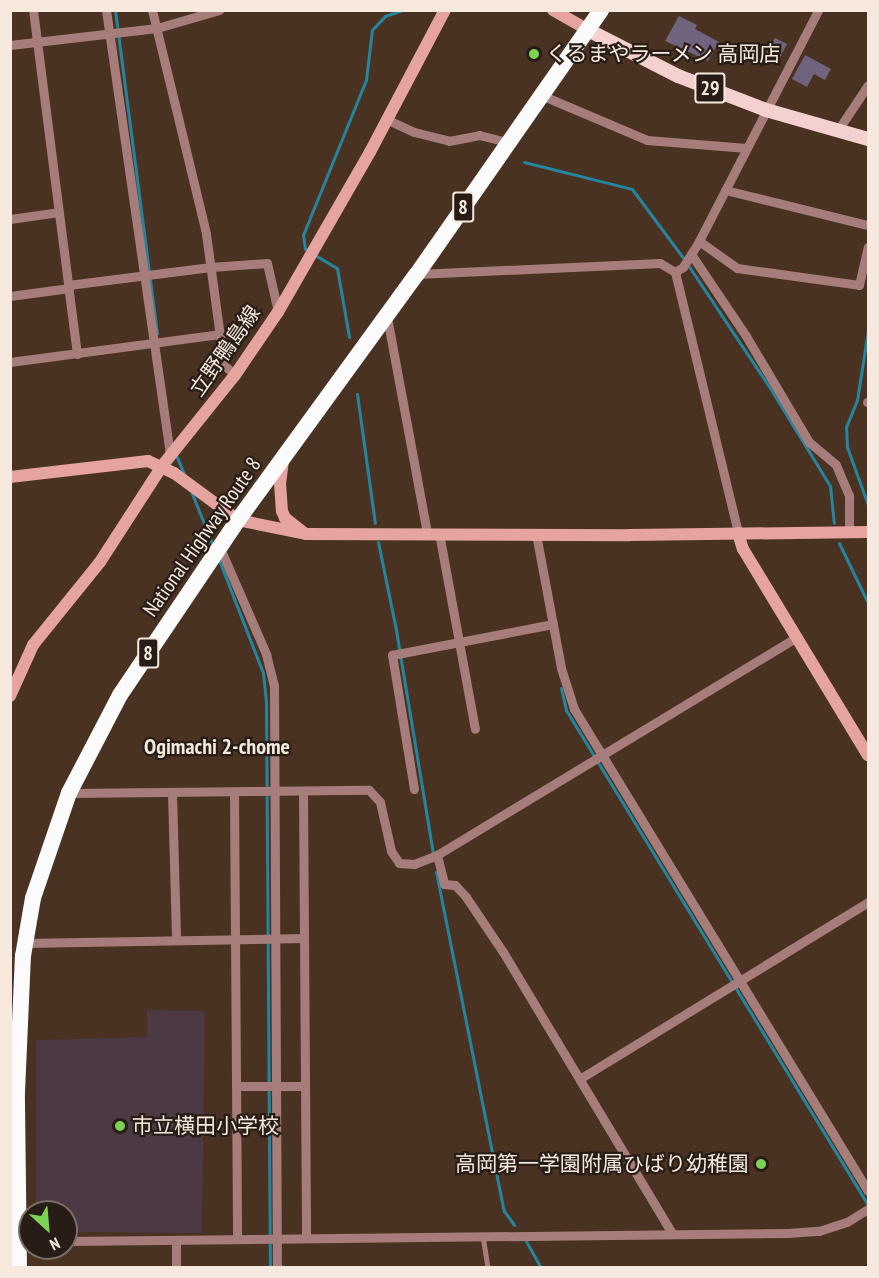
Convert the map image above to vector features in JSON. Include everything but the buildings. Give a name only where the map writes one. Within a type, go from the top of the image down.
[{"type":"highway","name":"National Highway Route 8","points":[[18,1200],[14,1092],[24,943],[36,889],[69,793],[120,695],[238,520],[417,274],[601,10]]},
{"type":"main road","name":"29","points":[[588,30],[678,76],[766,110],[868,139]]},
{"type":"street","points":[[33,10],[77,354]]},
{"type":"street","points":[[106,10],[115,32],[158,343],[170,455]]},
{"type":"street","points":[[152,10],[206,234],[224,365],[235,375]]},
{"type":"street","points":[[10,45],[157,28],[219,10]]},
{"type":"street","name":"立野鴨島線","points":[[10,696],[33,645],[100,562],[162,466],[235,375],[278,312],[314,251],[445,10]]},
{"type":"street","points":[[553,10],[588,30]]},
{"type":"street","points":[[675,273],[683,267],[699,241],[818,10]]},
{"type":"street","points":[[838,130],[868,85]]},
{"type":"street","points":[[541,95],[648,140],[747,148]]},
{"type":"street","points":[[386,119],[414,132],[449,141],[478,135],[508,142]]},
{"type":"street","points":[[725,190],[868,225]]},
{"type":"street","points":[[10,219],[59,212]]},
{"type":"street","points":[[699,241],[737,268],[859,285],[868,247]]},
{"type":"street","points":[[691,254],[747,336],[809,442],[836,465],[849,496],[849,533]]},
{"type":"street","points":[[10,296],[149,274],[267,262],[278,312]]},
{"type":"street","points":[[417,274],[660,263],[675,273],[743,549],[868,755]]},
{"type":"street","points":[[387,316],[433,533],[459,642],[475,729]]},
{"type":"street","points":[[10,362],[219,334]]},
{"type":"street","points":[[283,460],[280,483],[282,510],[285,518],[306,534]]},
{"type":"street","points":[[10,477],[148,461],[162,466],[238,520],[306,534],[867,532]]},
{"type":"street","points":[[536,534],[561,668],[574,709],[598,758],[735,984],[868,1191]]},
{"type":"street","points":[[220,548],[266,654],[274,685],[277,1268]]},
{"type":"street","points":[[414,789],[392,655],[553,624]]},
{"type":"street","points":[[69,793],[303,793],[369,790],[381,802],[391,851],[399,862],[414,864],[437,855],[797,637]]},
{"type":"street","points":[[234,792],[237,1239]]},
{"type":"street","points":[[172,793],[176,940]]},
{"type":"street","points":[[303,793],[306,1238]]},
{"type":"street","points":[[437,855],[444,884],[455,885],[466,897],[580,1078],[672,1233]]},
{"type":"street","points":[[580,1078],[868,902]]},
{"type":"street","points":[[24,943],[304,938]]},
{"type":"street","points":[[236,1086],[305,1086]]},
{"type":"street","points":[[78,1241],[819,1231],[847,1222],[867,1210]]},
{"type":"street","points":[[176,1240],[176,1268]]},
{"type":"lane","points":[[483,1236],[488,1268]]},
{"type":"shaded area","name":"市立横田小学校","points":[[147,1010],[205,1011],[202,1233],[78,1232],[78,1200],[36,1200],[36,1040],[147,1037]]},
{"type":"waterway","points":[[115,10],[157,333]]},
{"type":"waterway","points":[[309,251],[305,249],[303,235],[366,80],[372,30],[385,16],[402,10]]},
{"type":"waterway","points":[[524,162],[632,189],[684,259]]},
{"type":"waterway","points":[[315,255],[337,268],[349,337]]},
{"type":"waterway","points":[[688,265],[770,388],[830,486],[834,523]]},
{"type":"waterway","points":[[868,330],[857,400],[846,427],[847,447],[868,505]]},
{"type":"waterway","points":[[357,394],[375,523]]},
{"type":"waterway","points":[[176,455],[184,474]]},
{"type":"waterway","points":[[191,491],[213,546]]},
{"type":"waterway","points":[[378,542],[396,630],[433,853]]},
{"type":"waterway","points":[[839,543],[868,603]]},
{"type":"waterway","points":[[219,560],[263,673],[266,702],[270,1268]]},
{"type":"waterway","points":[[561,688],[566,710],[868,1205]]},
{"type":"waterway","points":[[436,872],[504,1211],[514,1225]]},
{"type":"waterway","points":[[526,1241],[541,1268]]},
{"type":"place","name":"くるまやラーメン 高岡店","points":[[534,54]]},
{"type":"place","name":"市立横田小学校","points":[[120,1126]]},
{"type":"place","name":"高岡第一学園附属ひばり幼稚園","points":[[761,1164]]},
{"type":"district","name":"Ogimachi 2-chome","points":[[217,747]]}]
